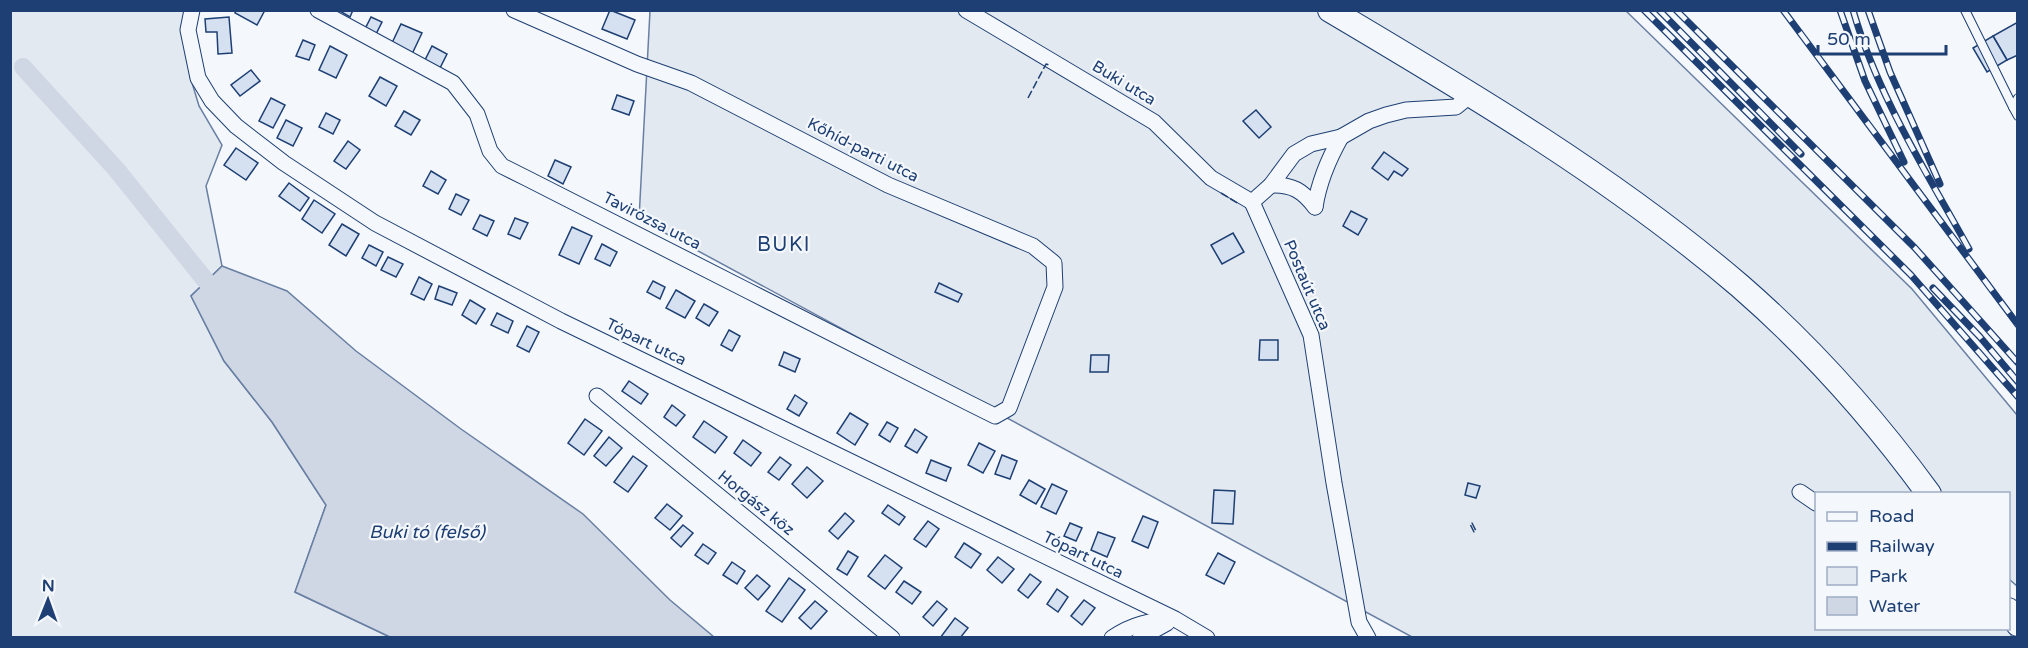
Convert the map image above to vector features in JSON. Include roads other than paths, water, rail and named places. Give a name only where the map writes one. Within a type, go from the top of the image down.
[{"type":"main road","points":[[1330,10],[1472,94],[1560,152],[1634,204],[1740,286],[1810,354],[1877,427],[1927,492]]},
{"type":"street","name":"Tópart utca","points":[[192,10],[188,30],[198,78],[212,101],[236,126],[285,163],[375,223],[561,321],[1175,619],[1207,638]]},
{"type":"street","name":"Tavirózsa utca","points":[[318,10],[453,83],[477,114],[490,151],[502,166],[648,238],[815,326],[994,416],[1010,408]]},
{"type":"street","name":"Kőhíd-parti utca","points":[[514,10],[637,64],[692,83],[888,185],[1033,246],[1054,263],[1055,287],[1010,408]]},
{"type":"street","name":"Buki utca","points":[[966,10],[1154,122],[1211,178],[1252,202]]},
{"type":"street","points":[[1252,202],[1271,185],[1294,154],[1311,144],[1341,137],[1369,121],[1406,110],[1456,108],[1472,94]]},
{"type":"street","points":[[1271,185],[1283,184],[1296,188],[1315,207],[1318,186],[1328,160],[1341,137]]},
{"type":"street","name":"Postaút utca","points":[[1252,202],[1311,335],[1359,622],[1368,638]]},
{"type":"street","name":"Horgász köz","points":[[597,396],[892,638]]},
{"type":"street","points":[[1800,492],[1815,503]]},
{"type":"street","points":[[1112,638],[1125,629],[1149,621],[1175,619]]},
{"type":"street","points":[[1140,638],[1175,619]]},
{"type":"lane","points":[[1965,10],[2018,116]]},
{"type":"lane","points":[[2013,107],[2018,98]]},
{"type":"water","name":"Buki tó (felső)","points":[[222,266],[287,291],[356,351],[461,429],[583,514],[670,600],[714,637],[390,637],[295,592],[326,505],[272,422],[224,361],[191,296]]},
{"type":"waterway","points":[[23,67],[116,169],[206,281]]},
{"type":"railway","points":[[1644,10],[1911,275],[2018,397]]},
{"type":"railway","points":[[1659,10],[1801,154]]},
{"type":"railway","points":[[1676,10],[1915,248],[2018,363]]},
{"type":"railway","points":[[1783,10],[2018,325]]},
{"type":"railway","points":[[1840,10],[1865,81],[1904,162]]},
{"type":"railway","points":[[1853,10],[1863,42],[1889,103],[1969,249]]},
{"type":"railway","points":[[1868,10],[1890,72],[1940,184]]},
{"type":"railway","points":[[1933,288],[1980,337],[2018,382]]},
{"type":"district","name":"BUKI","points":[[784,245]]}]
